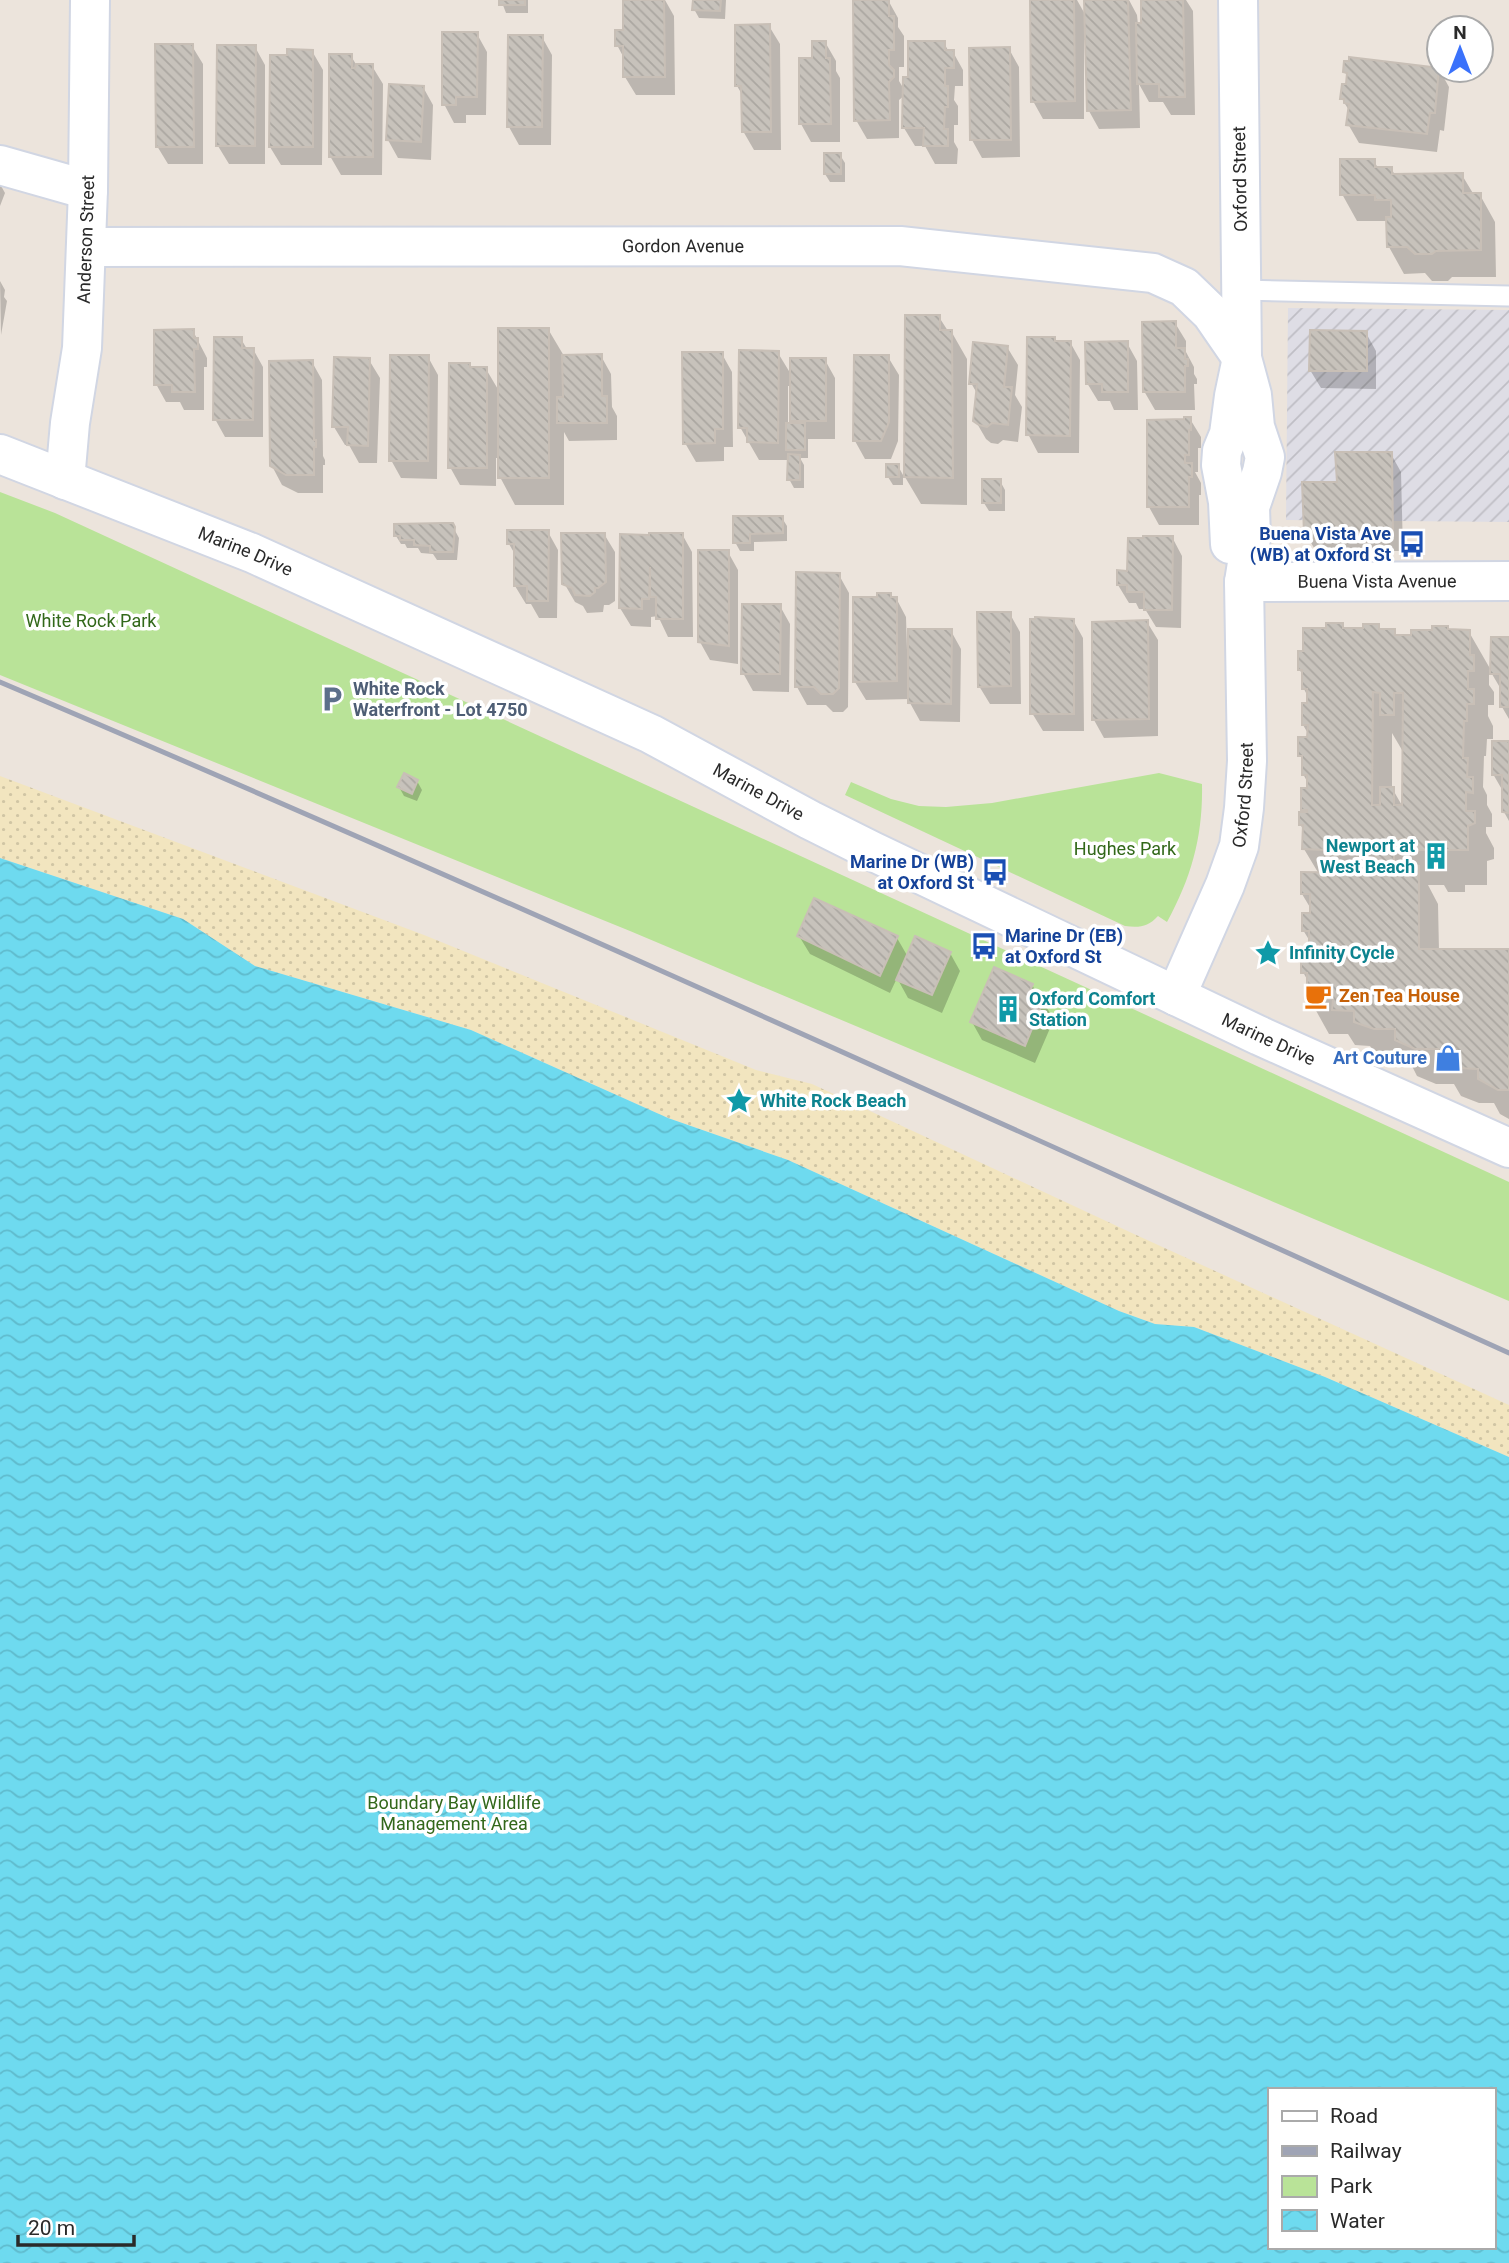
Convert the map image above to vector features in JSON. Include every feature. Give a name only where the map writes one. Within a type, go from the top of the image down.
[{"type":"street","name":"Anderson Street","points":[[65,480],[70,423],[82,348],[88,190],[90,0]]},
{"type":"street","name":"Oxford Street","points":[[1176,996],[1226,885],[1239,846],[1247,767],[1244,582],[1251,538],[1250,507],[1265,457],[1255,427],[1252,395],[1242,358],[1238,0]]},
{"type":"street","points":[[0,165],[88,190]]},
{"type":"street","name":"Gordon Avenue","points":[[86,247],[900,246],[1153,273],[1184,287],[1211,313],[1242,358]]},
{"type":"street","name":"Marine Drive","points":[[0,454],[252,553],[651,734],[810,820],[1176,996],[1509,1148]]},
{"type":"street","name":"Buena Vista Avenue","points":[[1244,582],[1509,580]]},
{"type":"lane","points":[[1242,290],[1509,296]]},
{"type":"shaded area","points":[[1288,308],[1509,310],[1509,522],[1286,520]]},
{"type":"sand","name":"White Rock Beach","points":[[0,776],[424,935],[756,1070],[812,1084],[1509,1405],[1509,1457],[1325,1377],[1194,1327],[1155,1324],[1119,1311],[788,1160],[668,1118],[471,1030],[255,966],[183,919],[0,858]]},
{"type":"green space","name":"White Rock Park","points":[[0,492],[55,513],[1509,1182],[1509,1301],[630,931],[0,675]]},
{"type":"green space","name":"Hughes Park","points":[[1159,773],[1202,784],[1198,838],[1189,872],[1167,922],[1158,916],[1147,925],[1139,927],[1125,926],[845,795],[851,782],[891,799],[919,806],[946,807],[992,803]]},
{"type":"water","name":"Boundary Bay Wildlife Management Area","points":[[0,858],[183,919],[255,966],[471,1030],[668,1118],[788,1160],[1119,1311],[1155,1324],[1194,1327],[1325,1377],[1509,1457],[1509,2263],[0,2263]]},
{"type":"building","points":[[499,0],[525,0],[525,5],[499,5]]},
{"type":"building","points":[[623,0],[664,0],[665,77],[623,77],[623,46],[615,46],[615,30],[623,30]]},
{"type":"building","points":[[693,0],[721,0],[720,11],[692,10]]},
{"type":"building","points":[[853,0],[889,0],[889,16],[894,16],[894,50],[889,50],[889,65],[894,70],[894,77],[889,82],[890,120],[854,121]]},
{"type":"building","points":[[1030,0],[1074,0],[1075,101],[1031,102]]},
{"type":"building","points":[[1084,0],[1128,0],[1131,110],[1087,111]]},
{"type":"building","points":[[1141,0],[1183,0],[1185,97],[1159,97],[1159,84],[1137,84],[1136,23],[1141,23]]},
{"type":"building","points":[[770,24],[771,132],[742,132],[741,86],[735,86],[735,25]]},
{"type":"building","points":[[442,32],[478,32],[477,97],[456,97],[456,105],[442,105]]},
{"type":"building","points":[[508,35],[543,35],[542,127],[507,127]]},
{"type":"building","points":[[812,41],[826,41],[826,58],[830,58],[831,124],[799,124],[799,58],[812,58]]},
{"type":"building","points":[[908,41],[945,41],[945,50],[954,50],[954,68],[945,68],[948,107],[945,107],[944,129],[948,129],[948,146],[923,146],[924,128],[902,128],[903,77],[908,77]]},
{"type":"building","points":[[155,44],[193,44],[194,147],[156,147]]},
{"type":"building","points":[[217,45],[256,45],[255,146],[216,146]]},
{"type":"building","points":[[1010,47],[1011,140],[970,140],[969,48]]},
{"type":"building","points":[[287,49],[313,50],[313,147],[269,147],[270,55],[287,55]]},
{"type":"building","points":[[329,54],[352,54],[352,68],[355,68],[356,64],[373,64],[373,157],[329,157]]},
{"type":"building","points":[[1349,57],[1425,66],[1425,84],[1438,84],[1435,113],[1430,113],[1427,134],[1346,125],[1349,104],[1340,99],[1342,84],[1346,84],[1344,61],[1349,61]]},
{"type":"building","points":[[389,84],[424,86],[421,142],[386,140]]},
{"type":"building","points":[[824,153],[841,153],[841,174],[824,174]]},
{"type":"building","points":[[1340,159],[1375,159],[1375,167],[1392,167],[1392,174],[1463,173],[1463,193],[1481,193],[1481,250],[1415,254],[1407,247],[1387,247],[1386,217],[1391,217],[1391,200],[1375,200],[1375,195],[1340,195]]},
{"type":"building","points":[[905,315],[940,315],[940,330],[952,330],[953,478],[904,477]]},
{"type":"building","points":[[1176,321],[1176,348],[1185,348],[1185,359],[1188,359],[1188,366],[1185,366],[1185,392],[1143,392],[1142,322]]},
{"type":"building","points":[[498,328],[549,328],[549,478],[498,478]]},
{"type":"building","points":[[194,329],[194,338],[198,338],[198,349],[194,349],[195,392],[172,392],[172,385],[154,385],[154,330]]},
{"type":"building","points":[[1310,330],[1367,331],[1367,371],[1309,371]]},
{"type":"building","points":[[214,337],[242,337],[242,348],[254,348],[253,420],[213,420]]},
{"type":"building","points":[[1027,337],[1055,337],[1055,341],[1071,341],[1070,436],[1026,435]]},
{"type":"building","points":[[1128,341],[1128,392],[1102,392],[1102,384],[1086,384],[1085,342]]},
{"type":"building","points":[[973,342],[1008,346],[1004,387],[1012,387],[1008,425],[992,423],[987,427],[973,421],[977,384],[969,384]]},
{"type":"building","points":[[739,350],[779,351],[778,443],[747,442],[747,428],[738,428]]},
{"type":"building","points":[[682,352],[723,352],[723,429],[715,429],[715,443],[683,444]]},
{"type":"building","points":[[602,354],[602,396],[607,396],[607,423],[557,423],[557,397],[563,397],[562,355]]},
{"type":"building","points":[[390,355],[429,355],[428,461],[389,461]]},
{"type":"building","points":[[854,355],[889,355],[889,422],[881,441],[853,441]]},
{"type":"building","points":[[334,357],[370,358],[368,446],[347,445],[348,427],[332,427]]},
{"type":"building","points":[[790,358],[826,358],[826,421],[790,421]]},
{"type":"building","points":[[313,360],[316,440],[314,475],[286,475],[270,466],[269,361]]},
{"type":"building","points":[[449,363],[470,363],[470,367],[487,367],[487,468],[448,468]]},
{"type":"building","points":[[1191,417],[1189,455],[1185,455],[1185,463],[1192,463],[1189,507],[1147,507],[1147,420]]},
{"type":"building","points":[[786,423],[805,423],[805,450],[786,450]]},
{"type":"building","points":[[1335,452],[1392,452],[1393,533],[1304,533],[1302,482],[1337,482]]},
{"type":"building","points":[[788,454],[800,455],[800,480],[787,480]]},
{"type":"building","points":[[886,464],[899,464],[899,477],[886,477]]},
{"type":"building","points":[[982,479],[1001,479],[1001,503],[982,503]]},
{"type":"building","points":[[733,516],[783,516],[783,533],[750,534],[750,543],[733,543]]},
{"type":"building","points":[[453,523],[453,552],[430,552],[430,546],[414,545],[414,540],[400,540],[400,536],[394,536],[394,524]]},
{"type":"building","points":[[507,530],[549,530],[548,601],[527,601],[527,586],[514,586],[514,544],[507,544]]},
{"type":"building","points":[[561,533],[605,533],[606,582],[595,588],[595,592],[590,596],[575,595],[572,588],[562,584]]},
{"type":"building","points":[[683,533],[683,619],[656,619],[656,597],[650,597],[650,567],[649,599],[642,599],[642,609],[619,608],[620,534]]},
{"type":"building","points":[[1173,536],[1172,610],[1144,610],[1144,592],[1127,592],[1127,585],[1117,585],[1117,570],[1127,571],[1128,538]]},
{"type":"building","points":[[698,550],[729,550],[729,646],[698,642]]},
{"type":"building","points":[[796,572],[840,573],[839,688],[833,694],[821,694],[814,687],[795,687]]},
{"type":"building","points":[[877,593],[891,593],[891,597],[897,597],[897,681],[853,682],[853,597],[877,597]]},
{"type":"building","points":[[742,604],[781,604],[780,674],[741,674]]},
{"type":"building","points":[[977,612],[1011,612],[1011,686],[978,687]]},
{"type":"building","points":[[1030,619],[1074,619],[1074,714],[1030,714]]},
{"type":"building","points":[[1148,620],[1149,719],[1092,720],[1092,622]]},
{"type":"building","name":"Newport at West Beach","points":[[1326,623],[1343,623],[1343,628],[1363,628],[1363,624],[1379,624],[1379,629],[1395,629],[1395,635],[1411,635],[1411,630],[1432,630],[1432,626],[1470,630],[1470,655],[1474,655],[1474,671],[1468,671],[1468,689],[1474,689],[1474,704],[1467,704],[1463,758],[1468,758],[1467,777],[1473,777],[1473,793],[1466,792],[1466,811],[1475,811],[1475,823],[1468,826],[1468,850],[1446,850],[1446,857],[1426,857],[1426,850],[1407,850],[1407,839],[1394,839],[1394,866],[1419,866],[1419,949],[1509,949],[1509,1090],[1498,1090],[1478,1079],[1478,1069],[1457,1068],[1438,1060],[1438,1049],[1415,1049],[1395,1040],[1395,1029],[1374,1029],[1354,1022],[1354,1011],[1332,1010],[1333,999],[1307,999],[1307,973],[1301,973],[1301,952],[1309,952],[1309,931],[1302,931],[1302,913],[1310,913],[1310,894],[1301,894],[1301,872],[1375,873],[1376,841],[1365,841],[1364,850],[1348,849],[1348,855],[1326,855],[1326,850],[1302,849],[1303,825],[1299,825],[1299,812],[1307,812],[1301,810],[1301,788],[1307,788],[1307,775],[1302,775],[1298,737],[1307,737],[1308,725],[1302,725],[1302,703],[1307,703],[1307,689],[1302,689],[1298,651],[1303,651],[1303,628],[1326,628]],"holes":[[[1373,692],[1380,693],[1380,715],[1394,715],[1394,693],[1403,693],[1402,805],[1394,805],[1394,787],[1380,787],[1380,805],[1372,805]]]},
{"type":"building","points":[[908,629],[952,629],[951,704],[908,703]]},
{"type":"building","points":[[1491,637],[1509,637],[1509,707],[1500,707],[1500,674],[1490,674]]},
{"type":"building","points":[[1492,741],[1509,741],[1509,813],[1502,812],[1502,775],[1492,775]]},
{"type":"building","points":[[404,773],[418,780],[412,794],[397,787]]},
{"type":"building","points":[[814,898],[898,936],[880,976],[797,936]]},
{"type":"building","points":[[915,936],[951,952],[932,995],[896,980]]},
{"type":"building","name":"Oxford Comfort Station","points":[[994,967],[1033,984],[1029,993],[1044,999],[1025,1046],[970,1022]]},
{"type":"railway","points":[[0,682],[568,929],[1509,1353]]},
{"type":"place","name":"Buena Vista Ave (WB) at Oxford St","points":[[1412,544]]},
{"type":"place","name":"White Rock Waterfront - Lot 4750","points":[[332,699]]},
{"type":"place","name":"Newport at West Beach","points":[[1436,856]]},
{"type":"place","name":"Marine Dr (WB) at Oxford St","points":[[995,872]]},
{"type":"place","name":"Marine Dr (EB) at Oxford St","points":[[984,946]]},
{"type":"place","name":"Infinity Cycle","points":[[1268,953]]},
{"type":"place","name":"Zen Tea House","points":[[1318,996]]},
{"type":"place","name":"Oxford Comfort Station","points":[[1008,1009]]},
{"type":"place","name":"Art Couture","points":[[1448,1058]]},
{"type":"place","name":"White Rock Beach","points":[[739,1101]]}]
